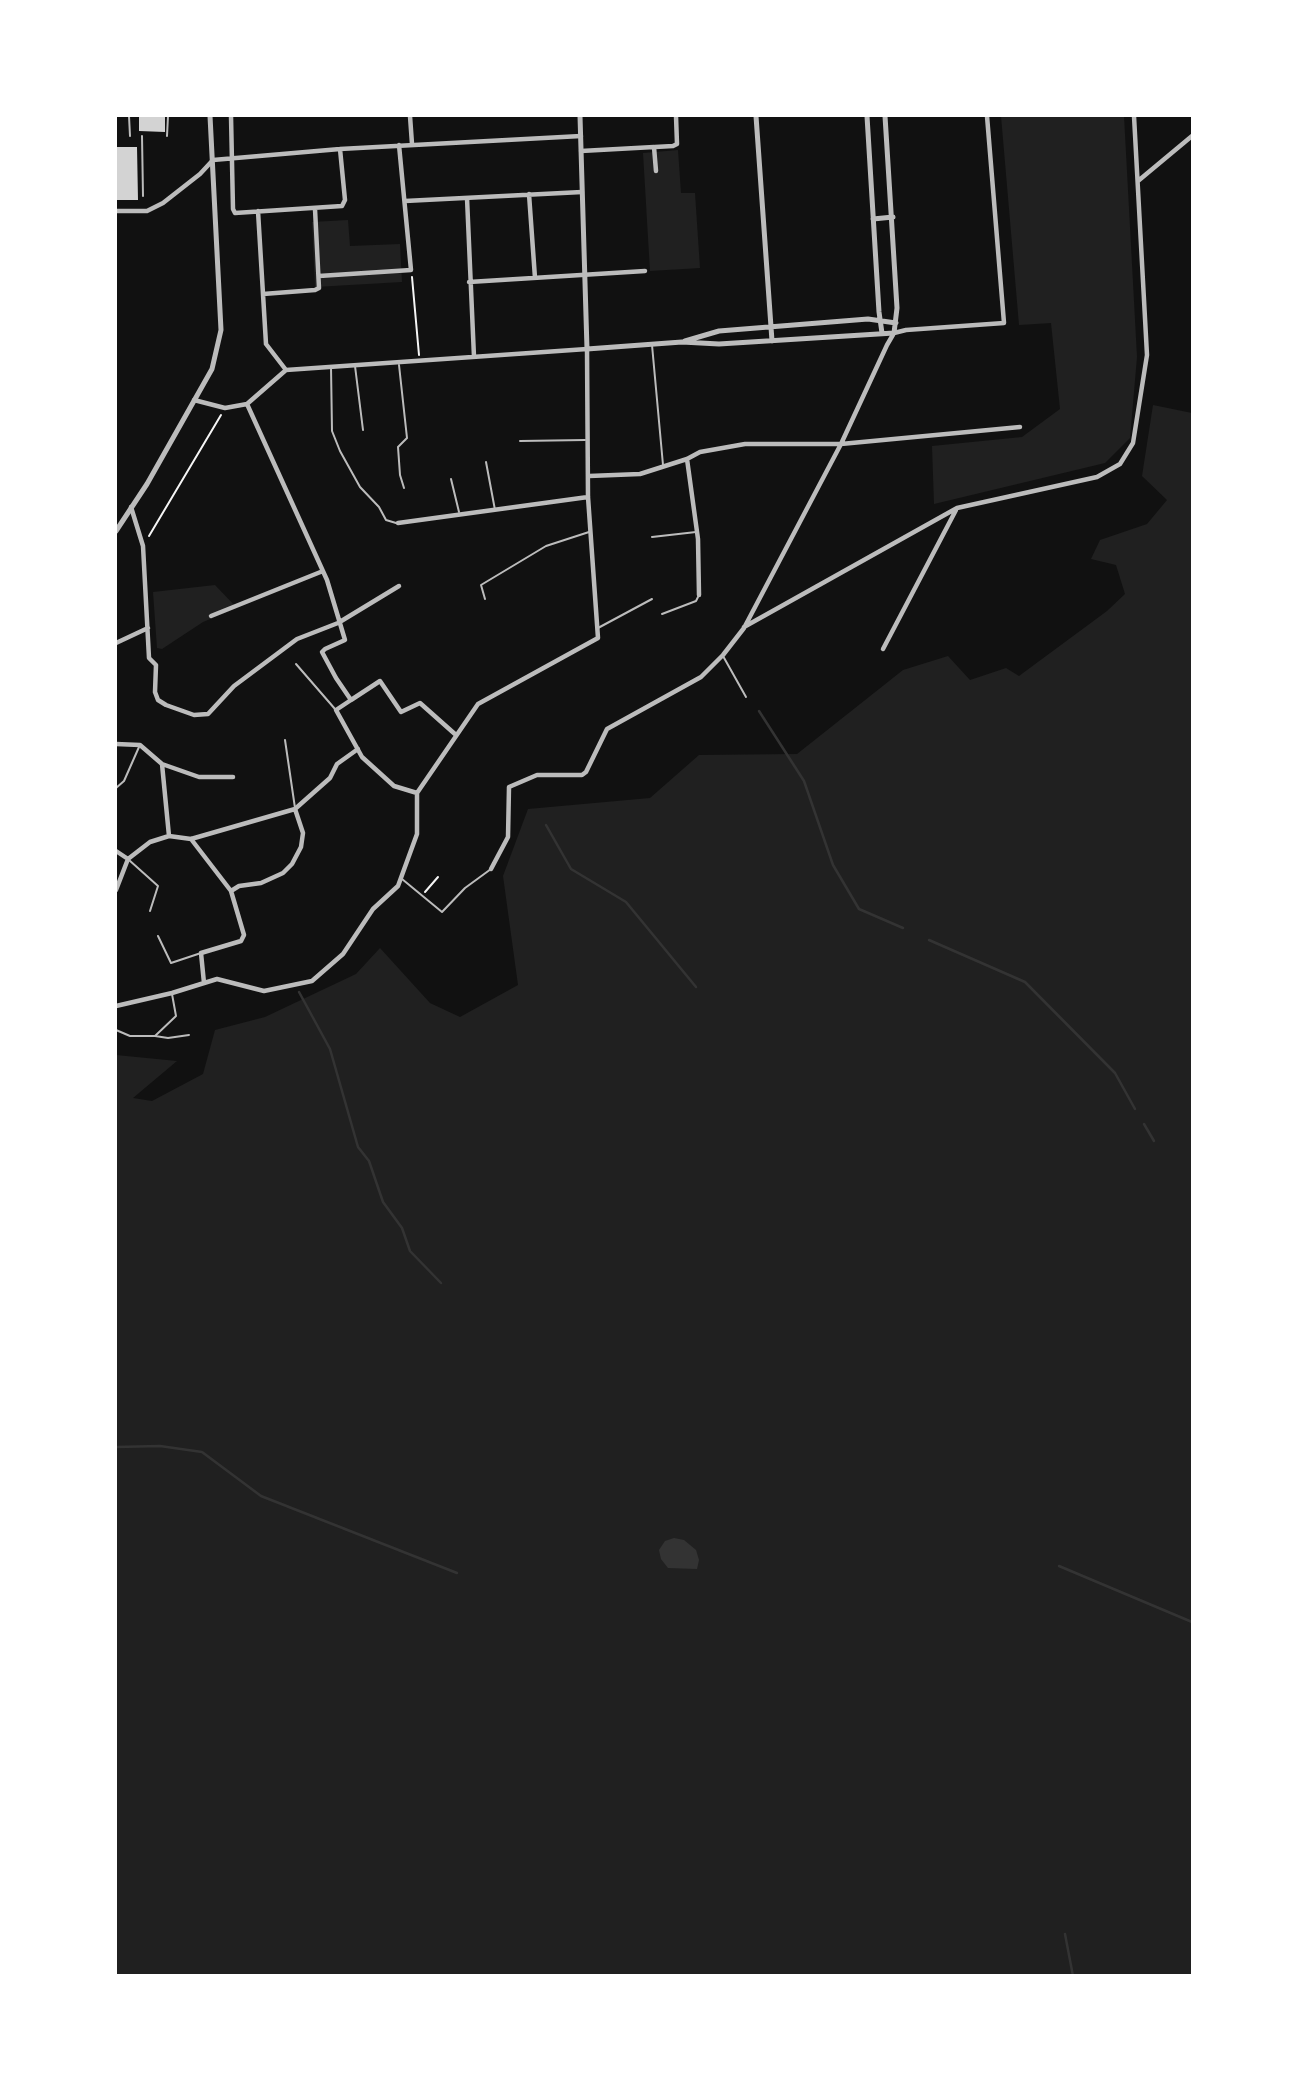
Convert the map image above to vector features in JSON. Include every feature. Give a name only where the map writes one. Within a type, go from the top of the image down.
[{"type":"street","points":[[116,531],[147,484],[212,369],[221,330],[211,116]]},
{"type":"street","points":[[231,116],[234,212],[340,207],[343,205],[340,149]]},
{"type":"street","points":[[410,116],[412,144]]},
{"type":"street","points":[[116,1006],[219,979],[266,991],[312,981],[343,954],[373,909],[398,886],[417,834],[417,793],[478,704],[598,639],[588,497],[586,276],[580,116]]},
{"type":"street","points":[[581,151],[677,144],[676,116]]},
{"type":"street","points":[[757,116],[772,341]]},
{"type":"street","points":[[867,116],[880,320],[887,345]]},
{"type":"street","points":[[491,869],[508,837],[509,787],[537,775],[582,775],[608,728],[701,677],[723,655],[744,628],[841,444],[894,333],[896,323],[893,217],[885,116]]},
{"type":"street","points":[[194,400],[225,408],[247,404],[286,370],[681,342],[719,345],[1004,324],[987,116]]},
{"type":"street","points":[[744,628],[957,508],[1097,478],[1120,464],[1133,443],[1147,355],[1134,116]]},
{"type":"street","points":[[116,211],[147,211],[163,203],[200,174],[213,160],[412,144],[580,136]]},
{"type":"street","points":[[1138,182],[1192,136]]},
{"type":"street","points":[[319,276],[411,270],[400,145]]},
{"type":"street","points":[[654,147],[656,171]]},
{"type":"street","points":[[405,201],[582,192]]},
{"type":"street","points":[[529,194],[535,278]]},
{"type":"street","points":[[467,198],[474,357]]},
{"type":"street","points":[[263,294],[319,288],[315,209]]},
{"type":"street","points":[[258,211],[266,344],[286,370]]},
{"type":"street","points":[[873,219],[893,217]]},
{"type":"street","points":[[470,282],[645,271]]},
{"type":"street","points":[[681,342],[719,331],[880,320],[896,323],[906,330]]},
{"type":"street","points":[[247,404],[323,571],[345,640],[322,652],[351,700]]},
{"type":"street","points":[[589,476],[640,474],[700,452],[745,444],[841,444],[1020,427]]},
{"type":"street","points":[[687,459],[697,532],[699,595]]},
{"type":"street","points":[[398,523],[588,497]]},
{"type":"street","points":[[131,507],[143,546],[149,658],[156,665],[155,692],[158,700],[166,705],[194,715],[208,714],[234,686],[297,639],[338,623],[400,586]]},
{"type":"street","points":[[883,649],[957,508]]},
{"type":"street","points":[[211,616],[323,571]]},
{"type":"street","points":[[116,642],[148,628]]},
{"type":"street","points":[[417,793],[394,786],[362,757],[336,710],[380,681],[401,712],[420,703],[456,735]]},
{"type":"street","points":[[116,744],[140,745],[162,764],[199,777],[233,777]]},
{"type":"street","points":[[116,890],[128,859],[150,842],[169,836],[191,839],[295,809],[330,778],[337,764],[358,749]]},
{"type":"street","points":[[162,764],[169,836]]},
{"type":"street","points":[[231,891],[239,886],[261,883],[283,873],[292,864],[301,847],[303,833],[295,809]]},
{"type":"street","points":[[191,839],[231,891],[244,938],[201,953],[204,983]]},
{"type":"street","points":[[116,851],[128,859]]},
{"type":"lane","points":[[129,116],[130,136]]},
{"type":"lane","points":[[167,136],[168,116]]},
{"type":"lane","points":[[142,136],[143,196]]},
{"type":"lane","points":[[652,344],[663,466]]},
{"type":"lane","points":[[398,361],[407,438],[398,447],[404,488]]},
{"type":"lane","points":[[354,365],[363,430]]},
{"type":"lane","points":[[331,366],[332,431],[340,451],[360,487],[379,507],[386,520],[398,523]]},
{"type":"lane","points":[[520,441],[588,440]]},
{"type":"lane","points":[[486,462],[495,510]]},
{"type":"lane","points":[[451,479],[459,515]]},
{"type":"lane","points":[[485,599],[481,584],[547,546],[590,531]]},
{"type":"lane","points":[[652,537],[697,532]]},
{"type":"lane","points":[[662,614],[696,601],[699,595]]},
{"type":"lane","points":[[597,629],[652,599]]},
{"type":"lane","points":[[723,655],[746,697]]},
{"type":"lane","points":[[296,664],[336,710]]},
{"type":"lane","points":[[285,740],[295,809]]},
{"type":"lane","points":[[116,788],[124,780],[140,745]]},
{"type":"lane","points":[[128,859],[158,886],[150,911]]},
{"type":"lane","points":[[401,878],[442,912],[465,888],[491,869]]},
{"type":"lane","points":[[158,936],[173,963],[201,953]]},
{"type":"lane","points":[[155,1036],[176,1016],[172,993]]},
{"type":"lane","points":[[116,1030],[130,1036],[168,1038],[189,1035]]},
{"type":"path","points":[[411,270],[419,360]]},
{"type":"path","points":[[143,546],[225,408]]},
{"type":"path","points":[[423,895],[438,877]]},
{"type":"shaded area","points":[[1001,116],[1124,116],[1137,357],[1130,438],[1105,463],[934,504],[932,446],[1022,437],[1060,409],[1051,323],[1019,325]]},
{"type":"shaded area","points":[[678,150],[681,193],[695,193],[700,268],[650,271],[643,153]]},
{"type":"shaded area","points":[[348,220],[350,246],[400,244],[402,282],[315,287],[312,222]]},
{"type":"shaded area","points":[[1153,405],[1192,413],[1192,1975],[116,1975],[116,1055],[177,1061],[133,1098],[152,1101],[203,1074],[215,1030],[265,1017],[356,974],[380,948],[430,1003],[460,1017],[518,985],[503,876],[528,809],[650,798],[699,755],[797,754],[903,670],[948,656],[970,680],[1006,668],[1019,676],[1107,611],[1125,594],[1116,565],[1091,559],[1100,540],[1147,524],[1167,500],[1142,476]]},
{"type":"shaded area","points":[[215,585],[237,608],[203,622],[162,649],[157,648],[153,592]]},
{"type":"shaded area","points":[[674,1538],[684,1540],[696,1550],[699,1560],[697,1569],[668,1568],[661,1559],[659,1550],[665,1541]]},
{"type":"building","points":[[139,116],[165,116],[165,132],[139,131]]},
{"type":"building","points":[[116,147],[137,147],[138,200],[116,200]]},
{"type":"waterway","points":[[759,711],[804,781],[833,865],[859,909],[903,928]]},
{"type":"waterway","points":[[546,825],[571,869],[626,902],[696,987]]},
{"type":"waterway","points":[[929,940],[1025,982],[1115,1073],[1135,1109]]},
{"type":"waterway","points":[[299,992],[330,1049],[358,1147],[369,1161],[383,1202],[402,1228],[410,1251],[441,1283]]},
{"type":"waterway","points":[[1144,1124],[1154,1141]]},
{"type":"waterway","points":[[116,1447],[160,1446],[202,1452],[261,1496],[457,1573]]},
{"type":"waterway","points":[[1059,1566],[1192,1622]]},
{"type":"waterway","points":[[1065,1934],[1073,1976]]}]
